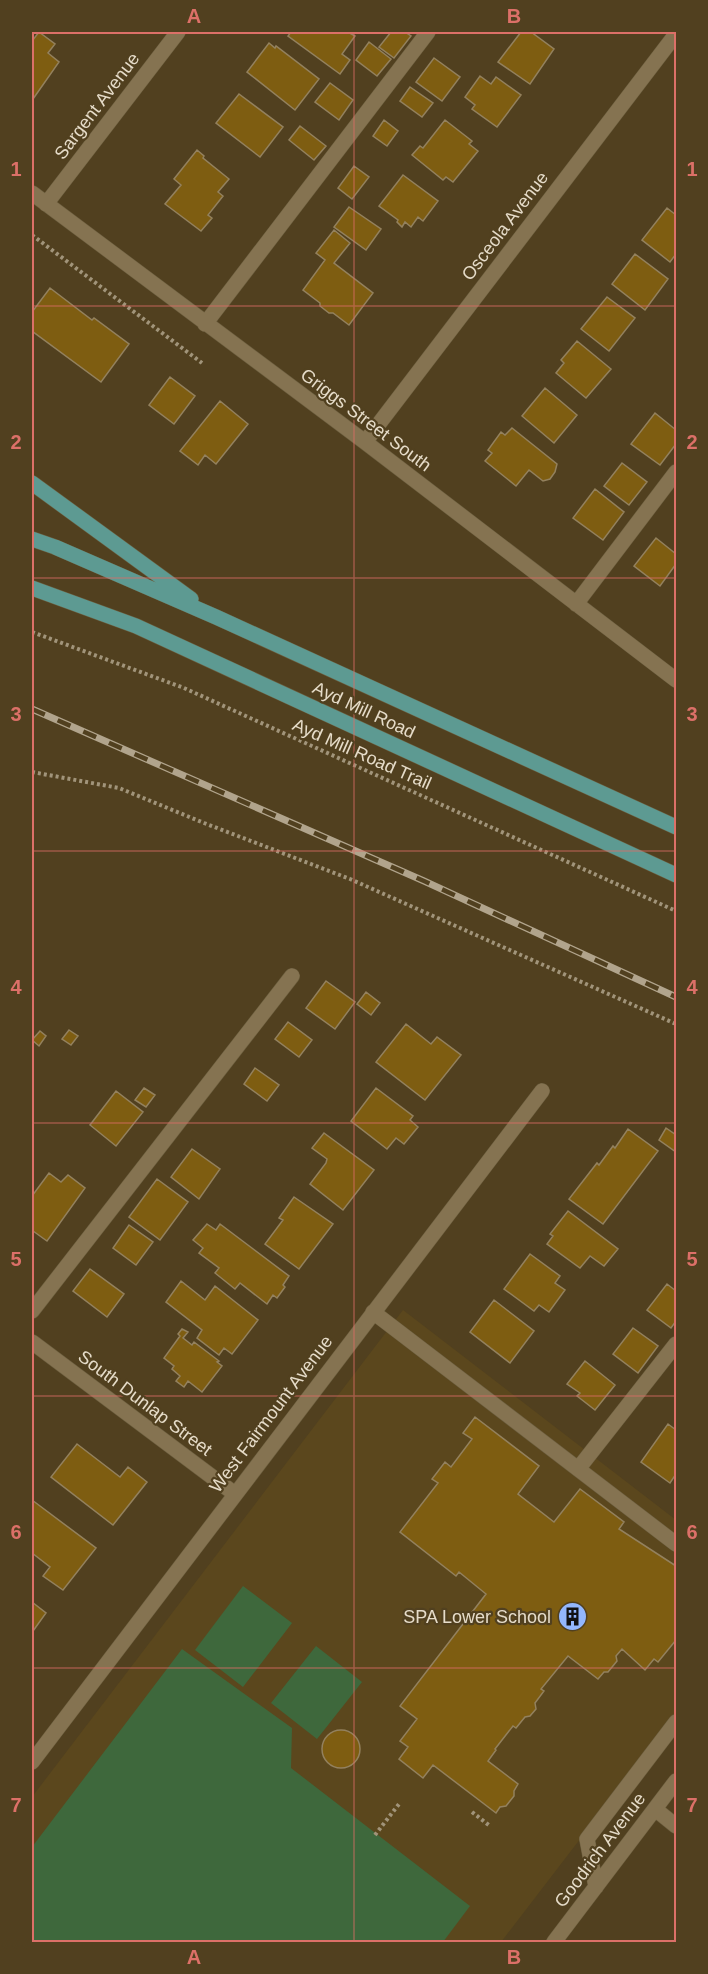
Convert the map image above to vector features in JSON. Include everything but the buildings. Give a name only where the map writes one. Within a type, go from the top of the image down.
[{"type":"main road","points":[[32,483],[216,616]]},
{"type":"main road","name":"Ayd Mill Road","points":[[32,539],[216,616],[676,827]]},
{"type":"main road","name":"Ayd Mill Road","points":[[32,588],[136,626],[676,875]]},
{"type":"street","name":"Sargent Avenue","points":[[46,204],[178,32]]},
{"type":"street","points":[[205,324],[428,32]]},
{"type":"street","name":"Osceola Avenue","points":[[365,442],[676,34]]},
{"type":"street","name":"Griggs Street South","points":[[32,194],[365,442],[676,680]]},
{"type":"street","points":[[576,604],[676,472]]},
{"type":"street","points":[[32,1311],[292,976]]},
{"type":"street","name":"West Fairmount Avenue","points":[[32,1762],[542,1091]]},
{"type":"street","points":[[374,1312],[676,1544]]},
{"type":"street","name":"South Dunlap Street","points":[[32,1342],[235,1494]]},
{"type":"street","points":[[578,1469],[676,1344]]},
{"type":"street","points":[[596,1887],[587,1839],[676,1722]]},
{"type":"street","name":"Goodrich Avenue","points":[[554,1942],[676,1781]]},
{"type":"street","points":[[655,1809],[676,1826]]},
{"type":"path","points":[[32,235],[202,363]]},
{"type":"path","name":"Ayd Mill Road Trail","points":[[32,632],[184,688],[676,911]]},
{"type":"path","points":[[32,772],[119,788],[350,879],[676,1024]]},
{"type":"path","points":[[375,1835],[399,1804]]},
{"type":"path","points":[[472,1812],[490,1826]]},
{"type":"shaded area","points":[[403,1310],[676,1520],[676,1714],[501,1942],[32,1942],[32,1797]]},
{"type":"green space","points":[[243,1586],[292,1623],[243,1687],[195,1650]]},
{"type":"green space","points":[[316,1646],[362,1682],[317,1739],[271,1703]]},
{"type":"green space","points":[[182,1649],[292,1728],[291,1768],[470,1906],[443,1942],[32,1942],[32,1847]]},
{"type":"railway","points":[[32,709],[424,881],[676,997]]},
{"type":"place","name":"SPA Lower School","points":[[572,1617]]}]
